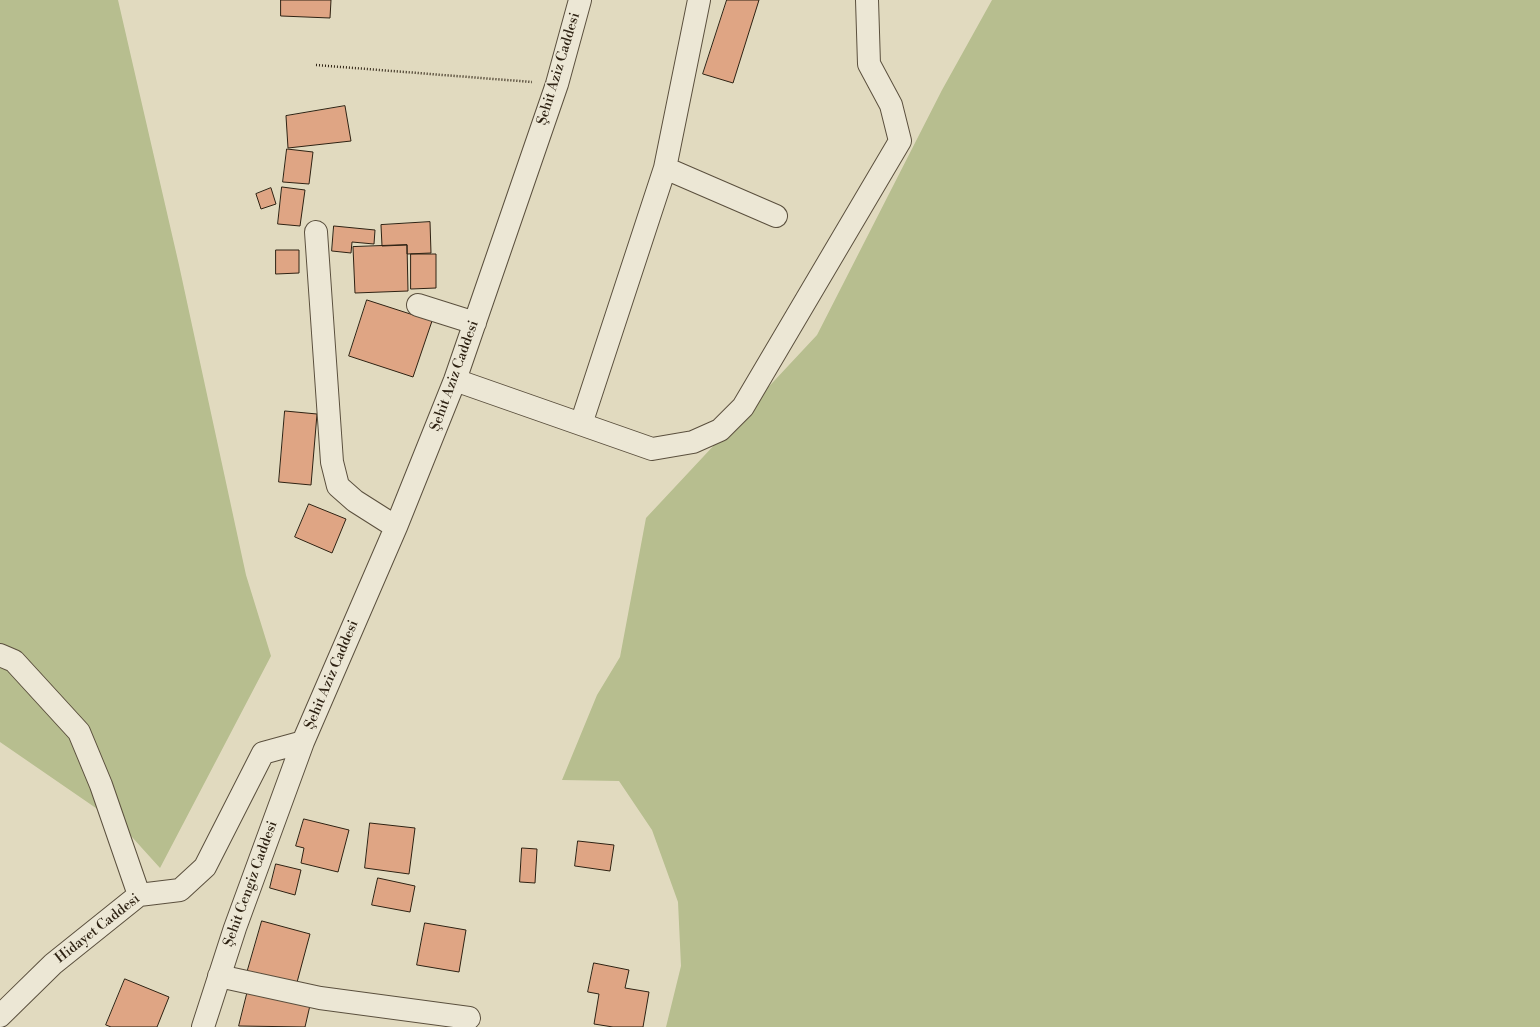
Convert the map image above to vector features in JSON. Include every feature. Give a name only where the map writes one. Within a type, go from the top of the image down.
[{"type":"street","name":"Şehit Aziz Caddesi","points":[[303,742],[396,527],[455,380],[557,84],[580,0]]},
{"type":"street","points":[[581,424],[665,168],[699,0]]},
{"type":"street","points":[[455,380],[652,448],[693,442],[720,430],[743,407],[900,141],[891,105],[869,64],[867,0]]},
{"type":"street","points":[[665,168],[776,216]]},
{"type":"street","points":[[316,232],[332,462],[338,486],[355,501],[396,527]]},
{"type":"street","points":[[418,305],[475,323]]},
{"type":"street","points":[[0,655],[14,661],[79,732],[101,785],[139,894]]},
{"type":"street","name":"Hidayet Caddesi","points":[[0,1016],[53,964],[139,894],[180,890],[200,872],[205,867],[263,753],[303,742]]},
{"type":"street","name":"Şehit Cengiz Caddesi","points":[[203,1027],[235,928],[303,742]]},
{"type":"street","points":[[219,976],[320,998],[469,1018]]},
{"type":"path","points":[[316,65],[557,84]]},
{"type":"green space","points":[[0,0],[118,0],[179,265],[246,575],[271,656],[160,868],[122,826],[0,742]]},
{"type":"green space","points":[[992,0],[1540,0],[1540,1027],[666,1027],[681,966],[678,902],[652,830],[619,781],[562,780],[597,695],[620,657],[646,518],[817,335],[942,90]]},
{"type":"building","points":[[281,0],[331,0],[330,18],[281,16]]},
{"type":"building","points":[[727,0],[759,0],[733,83],[703,74]]},
{"type":"building","points":[[345,106],[351,141],[288,148],[286,116]]},
{"type":"building","points":[[287,149],[313,152],[309,184],[283,182]]},
{"type":"building","points":[[282,187],[305,190],[300,226],[278,224]]},
{"type":"building","points":[[271,188],[276,204],[261,209],[256,194]]},
{"type":"building","points":[[430,222],[431,253],[407,254],[407,245],[382,246],[381,225]]},
{"type":"building","points":[[334,226],[375,230],[374,244],[352,242],[351,253],[332,251]]},
{"type":"building","points":[[407,245],[408,291],[355,293],[353,247]]},
{"type":"building","points":[[276,250],[299,250],[299,273],[276,274]]},
{"type":"building","points":[[411,254],[436,254],[436,288],[411,289]]},
{"type":"building","points":[[367,300],[432,321],[413,377],[349,356]]},
{"type":"building","points":[[285,411],[317,414],[311,485],[279,482]]},
{"type":"building","points":[[309,504],[346,519],[332,553],[295,537]]},
{"type":"building","points":[[304,819],[349,830],[338,872],[301,863],[304,848],[296,846]]},
{"type":"building","points":[[370,823],[415,828],[409,874],[365,868]]},
{"type":"building","points":[[578,841],[614,845],[610,871],[575,866]]},
{"type":"building","points":[[522,848],[537,849],[535,883],[520,882]]},
{"type":"building","points":[[276,864],[301,870],[295,895],[270,888]]},
{"type":"building","points":[[378,878],[415,886],[410,912],[372,905]]},
{"type":"building","points":[[262,921],[310,934],[296,986],[247,973]]},
{"type":"building","points":[[425,923],[466,930],[459,972],[417,965]]},
{"type":"building","points":[[594,963],[629,970],[625,988],[649,992],[643,1027],[613,1027],[594,1024],[599,994],[588,992]]},
{"type":"building","points":[[125,979],[169,997],[157,1027],[111,1027],[106,1025]]},
{"type":"building","points":[[249,986],[311,1001],[305,1027],[239,1026]]}]
